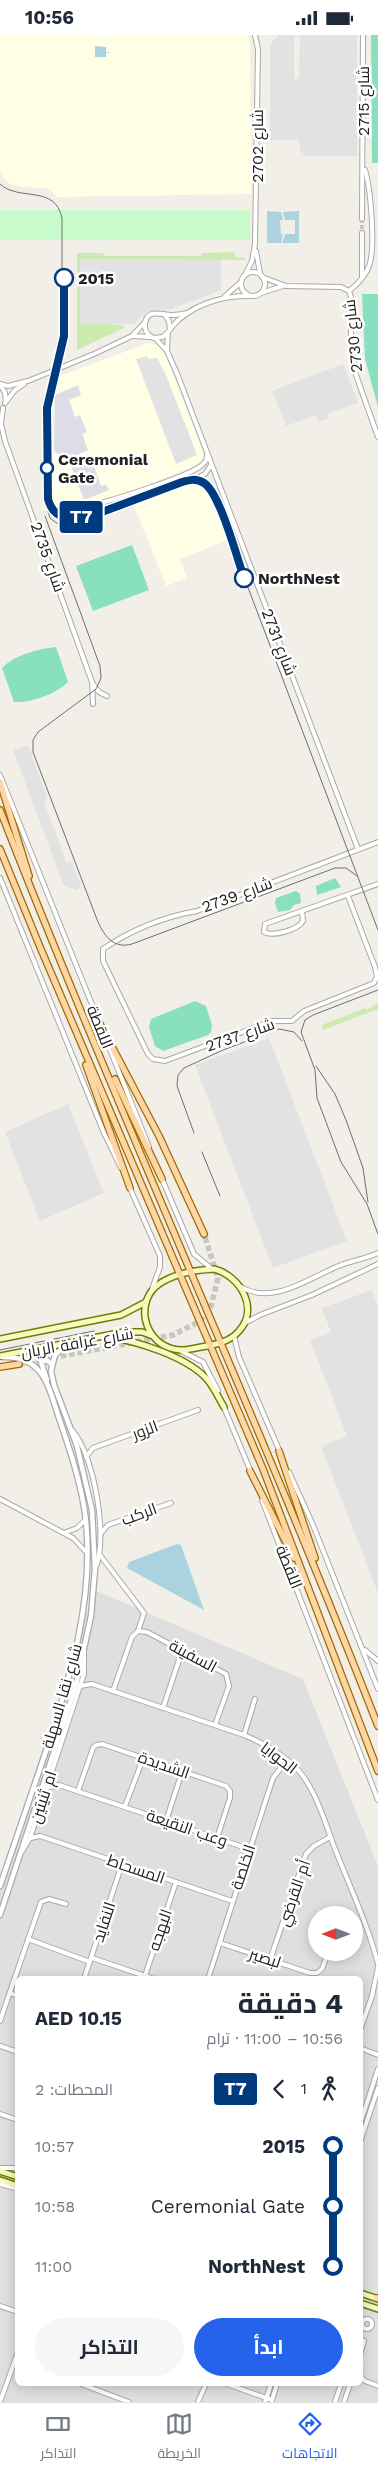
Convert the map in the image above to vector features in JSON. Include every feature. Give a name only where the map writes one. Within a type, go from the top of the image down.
[{"type":"main road","points":[[0,782],[39,909]]},
{"type":"main road","name":"اللقطة","points":[[0,810],[39,909],[317,1570],[378,1726]]},
{"type":"main road","name":"اللقطة","points":[[0,849],[73,1025],[263,1469],[378,1771]]},
{"type":"main road","points":[[0,861],[10,875]]},
{"type":"main road","points":[[85,1019],[94,1033],[162,1179]]},
{"type":"main road","points":[[98,1020],[159,1136],[204,1235]]},
{"type":"main road","points":[[73,1025],[77,1041],[130,1188]]},
{"type":"main road","points":[[153,1337],[146,1320],[146,1302],[152,1291],[164,1281],[180,1275],[214,1269]]},
{"type":"main road","name":"اللقطة","points":[[214,1269],[230,1275],[241,1287]]},
{"type":"main road","points":[[179,1350],[210,1345],[234,1336],[243,1325],[246,1306],[241,1287]]},
{"type":"main road","name":"شارع غرافة الريان","points":[[0,1339],[121,1315],[146,1302]]},
{"type":"main road","name":"شارع غرافة الريان","points":[[0,1357],[132,1331],[153,1337]]},
{"type":"main road","points":[[105,1336],[128,1340],[191,1366],[206,1378],[224,1407]]},
{"type":"main road","name":"اللقطة","points":[[153,1337],[165,1346],[179,1350]]},
{"type":"main road","points":[[0,1367],[19,1364]]},
{"type":"main road","points":[[279,1451],[310,1541],[317,1570]]},
{"type":"main road","points":[[250,1471],[270,1506],[290,1551],[299,1563]]},
{"type":"main road","points":[[0,2169],[15,2176]]},
{"type":"main road","points":[[0,2180],[15,2184]]},
{"type":"main road","points":[[363,2294],[378,2298]]},
{"type":"main road","points":[[363,2304],[378,2309]]},
{"type":"street","name":"شارع 2702","points":[[255,35],[258,49]]},
{"type":"street","name":"شارع 2702","points":[[246,273],[252,261],[255,244],[258,49],[260,35]]},
{"type":"street","name":"شارع 2715","points":[[363,35],[362,216],[371,214]]},
{"type":"street","name":"شارع 2715","points":[[349,291],[362,279],[370,263],[371,191],[363,166]]},
{"type":"street","points":[[362,279],[362,235],[371,237]]},
{"type":"street","name":"شارع 2702","points":[[255,244],[262,276]]},
{"type":"street","points":[[0,384],[12,385],[28,381],[132,336],[162,337],[188,313],[224,297],[241,282],[246,273],[252,272],[286,286]]},
{"type":"street","points":[[262,276],[265,287],[262,293]]},
{"type":"street","points":[[241,282],[243,292],[249,296]]},
{"type":"street","points":[[224,297],[256,296],[286,286],[341,287],[349,291]]},
{"type":"street","name":"شارع 2730","points":[[349,291],[356,375],[378,437]]},
{"type":"street","points":[[132,336],[152,314],[188,313]]},
{"type":"street","points":[[164,314],[170,321],[169,331]]},
{"type":"street","points":[[146,321],[145,329],[154,338]]},
{"type":"street","name":"شارع 2731","points":[[167,351],[169,331]]},
{"type":"street","name":"شارع 2731","points":[[154,338],[167,351],[358,849]]},
{"type":"street","points":[[1,410],[15,390],[28,381]]},
{"type":"street","points":[[0,384],[6,393],[5,403]]},
{"type":"street","name":"شارع 2735","points":[[1,410],[3,432]]},
{"type":"street","name":"شارع 2735","points":[[0,427],[92,682],[99,692],[107,695]]},
{"type":"street","points":[[206,453],[207,459],[202,466],[104,502],[102,509],[104,512],[109,511],[205,474],[211,464]]},
{"type":"street","points":[[205,474],[217,480]]},
{"type":"street","name":"شارع 2735","points":[[92,682],[93,703]]},
{"type":"street","name":"اللقطة","points":[[0,775],[194,1255],[214,1269]]},
{"type":"street","name":"شارع 2739","points":[[103,954],[103,949],[135,931],[176,915],[197,911],[378,842]]},
{"type":"street","points":[[0,878],[104,1133],[160,1256],[160,1267],[152,1291]]},
{"type":"street","points":[[302,911],[303,921],[296,928],[267,934],[263,930],[265,924],[378,884]]},
{"type":"street","name":"شارع 2737","points":[[103,954],[103,961],[122,1004],[148,1054],[153,1059],[165,1061],[272,1021],[292,1021],[304,1011],[374,983],[377,977],[375,967],[348,896]]},
{"type":"street","points":[[241,1287],[258,1293],[276,1293],[342,1265],[378,1253]]},
{"type":"street","points":[[243,1325],[260,1315],[312,1295],[378,1264]]},
{"type":"street","points":[[234,1336],[239,1357],[313,1525],[378,1689]]},
{"type":"street","points":[[50,1391],[41,1362],[47,1360],[51,1364],[55,1355],[66,1344]]},
{"type":"street","name":"اللقطة","points":[[179,1350],[203,1362],[224,1407],[290,1568],[378,1800]]},
{"type":"street","name":"شارع نقا السهلة","points":[[0,1357],[17,1357],[30,1361],[50,1391],[75,1467],[86,1521],[87,1553],[85,1605],[70,1678],[0,1886]]},
{"type":"street","name":"شارع نقا السهلة","points":[[0,1915],[76,1685],[91,1616],[95,1569],[90,1501],[83,1466],[54,1385],[51,1364]]},
{"type":"street","name":"الزور","points":[[86,1457],[93,1449],[198,1410]]},
{"type":"street","name":"شارع نقا السهلة","points":[[69,1427],[83,1447],[99,1521],[100,1555],[95,1569]]},
{"type":"street","points":[[83,1447],[93,1449]]},
{"type":"street","points":[[0,1499],[78,1542],[87,1553]]},
{"type":"street","name":"الركب","points":[[100,1533],[108,1525],[171,1503]]},
{"type":"street","points":[[62,1533],[77,1528],[86,1521]]},
{"type":"street","name":"الركب","points":[[99,1521],[108,1525]]},
{"type":"street","points":[[100,1555],[143,1609],[144,1617],[138,1631],[132,1637],[113,1691]]},
{"type":"street","name":"السفينة","points":[[138,1631],[147,1632],[226,1674],[229,1679],[229,1686],[215,1725]]},
{"type":"street","points":[[361,1645],[371,1658],[378,1661]]},
{"type":"street","name":"ام ثنيتين","points":[[20,1854],[30,1838],[84,1674],[84,1651]]},
{"type":"street","points":[[162,1708],[182,1651]]},
{"type":"street","points":[[84,1674],[92,1684]]},
{"type":"street","name":"الحوايا","points":[[80,1686],[92,1684],[244,1735],[264,1744],[287,1760],[302,1776],[330,1837],[357,1906]]},
{"type":"street","points":[[244,1735],[255,1699]]},
{"type":"street","name":"الشديدة","points":[[78,1791],[96,1745],[102,1744],[226,1786],[230,1791],[230,1798],[217,1839]]},
{"type":"street","name":"وعب النقيعة","points":[[125,1806],[143,1759]]},
{"type":"street","name":"الخلصة","points":[[209,1976],[273,1779],[287,1760]]},
{"type":"street","points":[[166,1821],[182,1772]]},
{"type":"street","points":[[46,1788],[58,1785],[50,1774]]},
{"type":"street","name":"وعب النقيعة","points":[[58,1785],[249,1849]]},
{"type":"street","points":[[30,1838],[40,1836],[33,1826]]},
{"type":"street","name":"المسحاط","points":[[40,1836],[232,1901]]},
{"type":"street","name":"أم القرضي","points":[[270,1960],[306,1854],[314,1846],[330,1837]]},
{"type":"street","name":"النفايد","points":[[85,1976],[122,1864]]},
{"type":"street","name":"البهجه","points":[[144,1976],[176,1882]]},
{"type":"street","points":[[16,1976],[44,1899],[66,1904]]},
{"type":"street","name":"الحوايا","points":[[363,1921],[378,1966],[372,1996],[363,2022]]},
{"type":"street","points":[[28,1939],[141,1976]]},
{"type":"street","name":"لبصير","points":[[220,1943],[317,1973],[322,1969],[325,1961]]},
{"type":"street","points":[[0,2021],[15,1978]]},
{"type":"street","points":[[10,1993],[15,1994]]},
{"type":"street","points":[[372,1996],[378,1998]]},
{"type":"street","points":[[0,2046],[15,2051]]},
{"type":"street","points":[[363,2050],[378,2055]]},
{"type":"street","points":[[363,2115],[378,2069]]},
{"type":"street","points":[[363,2133],[378,2088]]},
{"type":"street","points":[[0,2114],[15,2119]]},
{"type":"street","points":[[0,2169],[15,2168]]},
{"type":"street","points":[[0,2184],[15,2188]]},
{"type":"street","points":[[0,2306],[15,2311]]},
{"type":"street","points":[[364,2320],[370,2320],[372,2324]]},
{"type":"street","points":[[363,2330],[372,2324],[378,2324]]},
{"type":"street","points":[[363,2336],[365,2328]]},
{"type":"street","points":[[0,2402],[15,2360]]},
{"type":"street","points":[[363,2382],[378,2386]]},
{"type":"street","points":[[86,2386],[129,2402]]},
{"type":"street","points":[[198,2402],[205,2386]]},
{"type":"street","points":[[232,2386],[272,2401],[276,2386]]},
{"type":"street","points":[[266,2400],[270,2386]]},
{"type":"street","points":[[335,2402],[340,2386]]},
{"type":"street","points":[[344,2402],[349,2386]]},
{"type":"shaded area","points":[[0,35],[248,35],[250,40],[251,194],[57,197],[49,189],[8,183],[0,172]]},
{"type":"shaded area","points":[[279,35],[294,35],[294,79],[299,79],[300,35],[357,35],[357,156],[305,156],[300,150],[299,140],[270,140],[270,44]]},
{"type":"shaded area","points":[[80,259],[221,260],[221,290],[171,309],[146,312],[134,324],[80,324]]},
{"type":"shaded area","points":[[148,343],[158,345],[164,351],[204,455],[203,459],[200,464],[74,513],[66,513],[58,509],[52,498],[55,378]]},
{"type":"shaded area","points":[[147,356],[148,359],[157,358],[166,375],[197,455],[176,464],[136,359]]},
{"type":"shaded area","points":[[343,364],[358,403],[327,414],[328,419],[319,422],[316,415],[286,426],[272,391]]},
{"type":"shaded area","points":[[78,385],[81,395],[69,400],[75,417],[80,415],[87,432],[82,434],[88,450],[77,455],[81,467],[93,463],[101,486],[106,484],[109,490],[84,500],[66,453],[60,455],[54,451],[55,395]]},
{"type":"shaded area","points":[[196,482],[209,493],[228,540],[180,559],[187,578],[166,586],[134,506]]},
{"type":"shaded area","points":[[28,745],[47,797],[44,802],[67,864],[71,860],[81,885],[77,890],[64,886],[13,750]]},
{"type":"shaded area","points":[[269,1038],[347,1241],[273,1268],[195,1065]]},
{"type":"shaded area","points":[[68,1104],[104,1193],[40,1221],[5,1132]]},
{"type":"shaded area","points":[[372,1290],[378,1307],[378,1593],[321,1446],[347,1436],[310,1340],[331,1332],[322,1308]]},
{"type":"shaded area","points":[[94,1590],[303,1679],[378,1866],[378,2402],[0,2402],[0,1880]]},
{"type":"green space","points":[[371,35],[378,35],[378,163],[372,163]]},
{"type":"green space","points":[[0,210],[250,210],[250,240],[0,240]]},
{"type":"green space","points":[[234,252],[235,257],[246,258],[243,260],[80,259],[80,323],[123,325],[124,328],[77,350],[77,253],[103,253],[104,256],[201,256],[202,253]]},
{"type":"green space","points":[[362,294],[378,294],[378,407],[365,359]]},
{"type":"green space","points":[[132,545],[149,590],[93,611],[76,566]]},
{"type":"green space","points":[[56,647],[68,682],[43,697],[14,702],[2,668],[7,663],[27,653]]},
{"type":"green space","points":[[335,878],[341,887],[317,895],[316,886]]},
{"type":"green space","points":[[296,891],[300,894],[301,903],[294,905],[290,910],[278,912],[275,903],[276,898]]},
{"type":"green space","points":[[195,1001],[206,1006],[212,1025],[211,1032],[208,1035],[163,1051],[155,1046],[149,1027],[151,1019]]},
{"type":"green space","points":[[378,1003],[378,1009],[323,1030],[322,1025],[365,1008],[366,1010]]},
{"type":"water","points":[[95,46],[106,47],[106,52],[112,53],[106,53],[106,57],[95,57]]},
{"type":"water","points":[[267,211],[281,212],[283,220],[280,220],[281,234],[283,234],[281,243],[267,243]]},
{"type":"water","points":[[299,211],[299,243],[282,243],[285,234],[295,234],[295,220],[285,220],[283,212]]},
{"type":"water","points":[[177,1544],[181,1545],[204,1610],[127,1568],[129,1562]]},
{"type":"tunnel","points":[[362,219],[362,233]]},
{"type":"tunnel","points":[[19,1364],[173,1335],[200,1321],[210,1310],[218,1278],[204,1234]]},
{"type":"tram line","points":[[0,184],[17,192],[44,197],[52,201],[58,208],[62,218],[62,324],[58,350],[45,401],[45,486],[46,505],[50,518],[58,524],[68,525],[193,479],[205,483],[211,490],[378,930]]},
{"type":"tram line","name":"T7","points":[[64,278],[64,336],[51,384],[47,408],[48,502],[51,508],[58,515],[70,519],[92,513],[78,521],[182,482],[193,479],[200,481],[214,493],[244,578]]},
{"type":"tram line","points":[[48,501],[53,510],[60,516],[72,519],[77,518]]},
{"type":"tram line","points":[[45,516],[100,666],[101,678],[96,689],[38,732],[33,740],[33,752],[98,922],[107,937],[120,945],[132,944],[335,868],[346,868],[357,876]]},
{"type":"tram line","points":[[378,990],[313,1015],[305,1020],[301,1032],[315,1070],[317,1098],[341,1162],[367,1204],[378,1234]]},
{"type":"tram line","points":[[194,1133],[177,1086],[178,1075],[184,1068],[223,1050],[279,1029],[294,1032],[302,1041]]},
{"type":"tram line","points":[[316,1066],[335,1094],[346,1120],[363,1168],[368,1202]]},
{"type":"tram line","points":[[202,1152],[220,1196]]},
{"type":"tram line","points":[[0,1350],[94,1331]]},
{"type":"place","name":"2015","points":[[64,278]]},
{"type":"place","name":"Ceremonial Gate","points":[[47,468]]},
{"type":"place","name":"NorthNest","points":[[244,578]]}]
